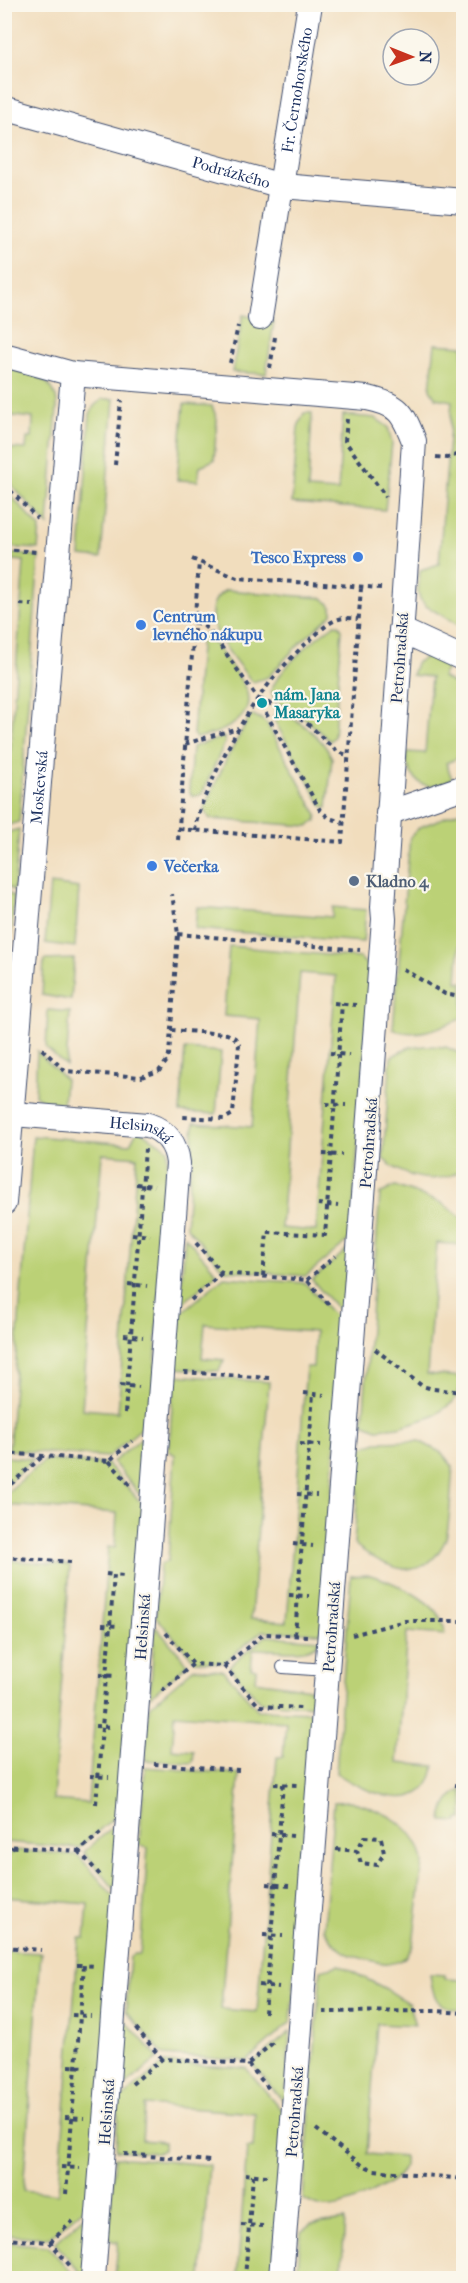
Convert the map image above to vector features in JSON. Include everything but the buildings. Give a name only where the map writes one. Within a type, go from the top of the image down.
[{"type":"street","name":"Fr. Černohorského","points":[[258,322],[310,4]]},
{"type":"street","name":"Podrázkého","points":[[4,108],[282,186],[464,201]]},
{"type":"street","name":"Petrohradská","points":[[4,355],[73,374],[384,401],[396,407],[406,420],[414,441],[388,813],[388,958],[336,1637],[327,1670],[281,2278]]},
{"type":"street","name":"Moskevská","points":[[4,1203],[73,374]]},
{"type":"street","points":[[401,630],[464,659]]},
{"type":"street","points":[[388,813],[464,787]]},
{"type":"street","name":"Helsinská","points":[[13,1114],[147,1125],[156,1128],[168,1138],[176,1150],[178,1163],[116,1967],[83,2274]]},
{"type":"lane","points":[[283,1667],[327,1670]]},
{"type":"path","points":[[227,386],[258,322]]},
{"type":"path","points":[[258,322],[267,390]]},
{"type":"path","points":[[115,465],[121,394]]},
{"type":"path","points":[[347,411],[345,441],[386,498]]},
{"type":"path","points":[[4,484],[44,526]]},
{"type":"path","points":[[4,549],[59,554]]},
{"type":"path","points":[[192,559],[237,579],[379,590],[386,582]]},
{"type":"path","points":[[178,840],[199,562]]},
{"type":"path","points":[[179,829],[342,842],[361,588]]},
{"type":"path","points":[[195,831],[196,818],[203,800],[239,728],[258,699],[295,654],[321,630],[338,619],[358,619]]},
{"type":"path","points":[[195,622],[204,626],[217,640],[258,699],[320,810],[329,818],[343,822]]},
{"type":"path","points":[[258,699],[296,716],[316,731],[338,753],[348,754]]},
{"type":"path","points":[[185,744],[239,728]]},
{"type":"path","points":[[42,1043],[42,1050],[65,1071],[147,1077],[159,1071],[167,1061],[171,1030],[178,934],[172,894]]},
{"type":"path","points":[[178,934],[388,958],[445,994],[464,998]]},
{"type":"path","points":[[263,1276],[267,1232],[325,1235],[342,1004]]},
{"type":"path","points":[[171,1030],[227,1034],[235,1038],[239,1045],[233,1114],[224,1119],[179,1116]]},
{"type":"path","points":[[125,1413],[147,1125]]},
{"type":"path","points":[[196,1242],[222,1273]]},
{"type":"path","points":[[183,1307],[222,1273],[307,1280]]},
{"type":"path","points":[[373,1348],[422,1386],[464,1392]]},
{"type":"path","points":[[182,1372],[269,1378]]},
{"type":"path","points":[[295,1635],[313,1394]]},
{"type":"path","points":[[4,1454],[109,1461],[158,1419]]},
{"type":"path","points":[[4,1490],[43,1456]]},
{"type":"path","points":[[4,1557],[70,1562]]},
{"type":"path","points":[[106,1574],[146,1577]]},
{"type":"path","points":[[96,1804],[114,1575]]},
{"type":"path","points":[[161,1691],[193,1664],[224,1666],[264,1634],[336,1637],[405,1621],[464,1621]]},
{"type":"path","points":[[102,1625],[109,1625]]},
{"type":"path","points":[[159,1625],[193,1664]]},
{"type":"path","points":[[224,1666],[259,1706],[324,1710]]},
{"type":"path","points":[[99,1675],[106,1676]]},
{"type":"path","points":[[94,1725],[102,1726]]},
{"type":"path","points":[[152,1764],[239,1770]]},
{"type":"path","points":[[90,1776],[98,1776]]},
{"type":"path","points":[[265,2013],[283,1784]]},
{"type":"path","points":[[454,1785],[464,1786]]},
{"type":"path","points":[[364,1837],[381,1838],[384,1853],[377,1864],[361,1863],[357,1851],[364,1837]]},
{"type":"path","points":[[4,1846],[79,1851]]},
{"type":"path","points":[[4,1854],[14,1846]]},
{"type":"path","points":[[327,1848],[357,1851]]},
{"type":"path","points":[[4,1947],[41,1950]]},
{"type":"path","points":[[76,1965],[116,1967]]},
{"type":"path","points":[[66,2194],[84,1965]]},
{"type":"path","points":[[314,2012],[437,2011],[464,2013]]},
{"type":"path","points":[[72,2015],[80,2016]]},
{"type":"path","points":[[129,2020],[162,2059]]},
{"type":"path","points":[[131,2085],[162,2059],[248,2064]]},
{"type":"path","points":[[69,2066],[76,2066]]},
{"type":"path","points":[[65,2117],[72,2117]]},
{"type":"path","points":[[315,2128],[362,2165],[374,2170],[464,2179]]},
{"type":"path","points":[[122,2154],[210,2161]]},
{"type":"path","points":[[61,2167],[68,2167]]},
{"type":"path","points":[[245,2278],[253,2175]]},
{"type":"path","points":[[4,2239],[50,2242],[83,2274]]},
{"type":"green space","points":[[243,315],[274,321],[266,374],[232,372]]},
{"type":"green space","points":[[435,344],[463,346],[463,628],[426,606],[418,592],[420,570],[439,564],[452,401],[436,398],[430,389]]},
{"type":"green space","points":[[5,367],[40,378],[53,389],[56,398],[48,525],[5,478],[5,448],[26,449],[27,438],[32,438],[33,418],[5,415]]},
{"type":"green space","points":[[103,399],[114,399],[101,558],[80,556],[90,414],[95,405]]},
{"type":"green space","points":[[184,404],[212,406],[217,419],[214,460],[200,466],[198,481],[177,480]]},
{"type":"green space","points":[[304,413],[312,413],[308,489],[338,491],[343,415],[375,418],[388,427],[392,443],[385,510],[292,503],[298,427]]},
{"type":"green space","points":[[5,489],[40,528],[38,549],[5,547]]},
{"type":"green space","points":[[5,553],[39,556],[19,822],[5,826],[24,561],[5,559]]},
{"type":"green space","points":[[226,590],[323,598],[332,607],[332,614],[268,677],[253,682],[225,647],[213,622],[212,610],[216,599]]},
{"type":"green space","points":[[335,624],[342,629],[334,737],[330,741],[307,720],[275,701],[271,691],[289,664],[308,645]]},
{"type":"green space","points":[[204,633],[240,679],[247,693],[248,703],[245,712],[232,725],[196,738],[193,734],[201,636]]},
{"type":"green space","points":[[429,655],[451,661],[442,677],[463,689],[463,756],[446,763],[452,779],[434,786],[422,784],[417,780],[407,764],[407,752],[425,753],[431,677],[412,675],[416,663]]},
{"type":"green space","points":[[278,710],[309,730],[322,742],[332,758],[327,808],[322,806],[273,718]]},
{"type":"green space","points":[[253,715],[267,724],[317,815],[316,821],[308,826],[210,819],[204,809],[226,760],[249,718]]},
{"type":"green space","points":[[224,737],[225,742],[202,794],[192,796],[189,791],[192,747]]},
{"type":"green space","points":[[463,810],[463,895],[457,982],[463,982],[463,1018],[428,1031],[402,1032],[393,1029],[410,837],[420,827]]},
{"type":"green space","points":[[19,829],[14,891],[5,884],[5,833]]},
{"type":"green space","points":[[50,884],[79,888],[75,947],[45,943]]},
{"type":"green space","points":[[5,890],[14,897],[5,1020]]},
{"type":"green space","points":[[197,907],[332,917],[333,907],[366,910],[363,942],[195,929]]},
{"type":"green space","points":[[229,946],[360,958],[371,969],[351,1238],[306,1276],[224,1270],[186,1226],[194,1123],[252,1127],[260,1019],[224,1016]],"holes":[[[300,973],[336,976],[316,1231],[281,1228]]]},
{"type":"green space","points":[[74,959],[71,1000],[42,995],[44,960]]},
{"type":"green space","points":[[48,1010],[70,1012],[66,1066],[46,1048]]},
{"type":"green space","points":[[409,1047],[446,1047],[463,1055],[463,1169],[433,1179],[401,1171],[383,1159],[391,1057]]},
{"type":"green space","points":[[185,1049],[221,1052],[216,1114],[180,1112]]},
{"type":"green space","points":[[37,1051],[65,1079],[63,1103],[43,1101],[35,1095]]},
{"type":"green space","points":[[138,1129],[168,1149],[152,1419],[108,1457],[9,1450],[33,1136],[130,1144]],"holes":[[[102,1154],[137,1157],[118,1412],[82,1409]]]},
{"type":"green space","points":[[395,1186],[442,1203],[463,1219],[463,1245],[437,1243],[427,1374],[463,1377],[463,1381],[453,1402],[434,1416],[399,1427],[377,1429],[363,1423],[380,1194]]},
{"type":"green space","points":[[185,1236],[217,1273],[180,1306]]},
{"type":"green space","points":[[350,1247],[345,1318],[312,1280]]},
{"type":"green space","points":[[224,1277],[305,1283],[344,1327],[321,1633],[262,1631],[223,1663],[195,1661],[156,1617],[160,1565],[168,1561],[175,1455],[169,1451],[174,1375],[269,1382],[251,1619],[287,1622],[306,1367],[313,1367],[315,1332],[205,1324],[202,1358],[224,1360],[219,1371],[175,1368],[179,1315]]},
{"type":"green space","points":[[152,1429],[146,1502],[113,1462]]},
{"type":"green space","points":[[419,1441],[442,1453],[453,1467],[447,1536],[436,1555],[426,1564],[403,1569],[378,1560],[354,1544],[361,1448],[377,1442]]},
{"type":"green space","points":[[5,1457],[34,1459],[5,1485]]},
{"type":"green space","points":[[45,1460],[107,1464],[146,1508],[123,1810],[78,1848],[5,1842],[5,1560],[70,1565],[53,1800],[88,1803],[108,1547],[115,1548],[117,1513],[6,1505],[5,1521],[5,1494]]},
{"type":"green space","points":[[370,1575],[400,1586],[421,1598],[437,1613],[444,1628],[445,1635],[407,1632],[397,1763],[434,1766],[429,1783],[420,1793],[407,1797],[393,1797],[362,1788],[336,1773],[351,1576]]},
{"type":"green space","points":[[155,1626],[188,1664],[150,1697]]},
{"type":"green space","points":[[266,1636],[321,1640],[316,1646],[308,1649],[290,1651],[253,1649],[251,1668],[256,1669],[255,1681],[310,1689],[315,1695],[315,1706],[260,1702],[229,1666]]},
{"type":"green space","points":[[194,1668],[223,1670],[258,1710],[314,1712],[291,2022],[247,2061],[164,2055],[126,2011],[130,1957],[140,1954],[148,1848],[139,1845],[145,1767],[239,1774],[221,2009],[257,2012],[277,1757],[283,1757],[286,1722],[175,1714],[172,1749],[194,1751],[193,1761],[191,1763],[145,1760],[149,1707]]},
{"type":"green space","points":[[463,1790],[463,1819],[458,1819],[458,1822],[442,1821],[448,1802]]},
{"type":"green space","points":[[350,1801],[386,1814],[397,1821],[414,1838],[423,1862],[413,1945],[405,1958],[393,1963],[380,1963],[348,1954],[335,1944],[324,1929],[334,1802]]},
{"type":"green space","points":[[122,1819],[117,1892],[84,1852]]},
{"type":"green space","points":[[15,1850],[78,1855],[116,1899],[94,2200],[49,2238],[5,2235],[5,1951],[41,1953],[23,2190],[58,2194],[79,1938],[85,1938],[88,1904],[5,1897],[4,1859]]},
{"type":"green space","points":[[339,1965],[388,1990],[409,2004],[415,2026],[377,2024],[367,2154],[404,2157],[403,2169],[397,2177],[369,2194],[338,2206],[326,2207],[303,2199],[321,1970]]},
{"type":"green space","points":[[430,1974],[445,1975],[445,1979],[463,1980],[463,2010],[447,2007],[438,2001]]},
{"type":"green space","points":[[125,2020],[158,2058],[120,2090]]},
{"type":"green space","points":[[290,2032],[285,2103],[252,2064]]},
{"type":"green space","points":[[164,2063],[246,2068],[284,2113],[272,2278],[237,2278],[247,2148],[253,2148],[255,2113],[145,2105],[142,2140],[164,2142],[164,2150],[157,2153],[116,2150],[119,2100]]},
{"type":"green space","points":[[115,2157],[209,2165],[201,2278],[115,2278],[118,2242],[108,2237]]},
{"type":"green space","points":[[93,2208],[85,2278],[55,2243]]},
{"type":"green space","points":[[345,2220],[341,2278],[297,2278],[301,2232],[311,2225]]},
{"type":"green space","points":[[4,2242],[48,2246],[76,2278],[5,2278]]},
{"type":"place","name":"Tesco Express","points":[[358,557]]},
{"type":"place","name":"Centrum levného nákupu","points":[[141,625]]},
{"type":"place","name":"nám. Jana Masaryka","points":[[262,703]]},
{"type":"place","name":"Večerka","points":[[152,866]]},
{"type":"place","name":"Kladno 4","points":[[354,881]]}]
